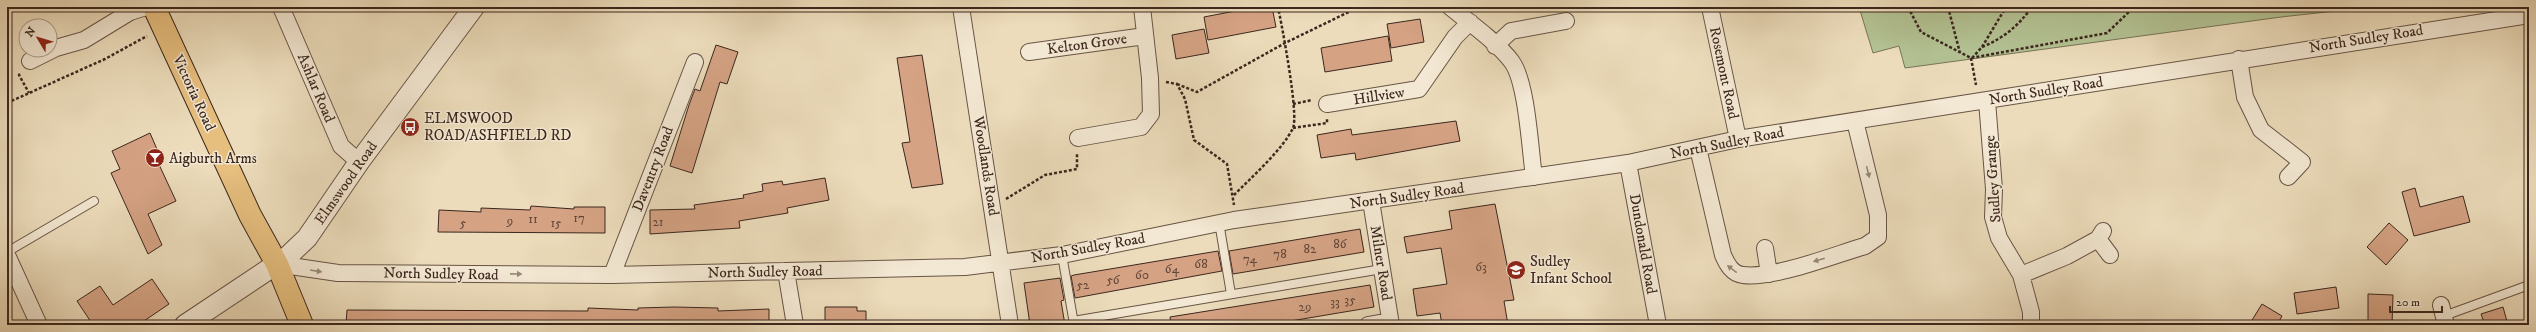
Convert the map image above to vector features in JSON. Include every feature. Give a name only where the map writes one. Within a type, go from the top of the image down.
[{"type":"main road","name":"Victoria Road","points":[[154,7],[250,215],[277,264],[302,325]]},
{"type":"street","points":[[30,60],[56,48],[84,40],[130,12],[146,7]]},
{"type":"street","name":"Ashlar Road","points":[[281,7],[341,146],[359,162]]},
{"type":"street","name":"Elmswood Road","points":[[185,325],[277,264],[307,238],[359,162],[474,7]]},
{"type":"street","name":"Woodlands Road","points":[[961,7],[993,204],[1010,325]]},
{"type":"street","name":"Kelton Grove","points":[[1078,138],[1141,127],[1151,114],[1150,78],[1142,7]]},
{"type":"street","points":[[1450,7],[1470,22],[1512,62],[1520,80],[1534,177]]},
{"type":"street","name":"Rosemont Road","points":[[1710,7],[1738,139]]},
{"type":"street","name":"North Sudley Road","points":[[277,264],[338,273],[612,275],[965,267],[1062,255],[1227,221],[1628,163],[1738,139],[2240,59],[2529,15]]},
{"type":"street","points":[[1496,46],[1511,30],[1566,21]]},
{"type":"street","name":"Hillview","points":[[1327,104],[1419,89],[1455,37],[1470,22]]},
{"type":"street","name":"Kelton Grove","points":[[1029,52],[1145,36]]},
{"type":"street","points":[[2240,59],[2245,96],[2261,130],[2302,162],[2288,178]]},
{"type":"street","name":"Daventry Road","points":[[612,275],[695,62]]},
{"type":"street","name":"Sudley Grange","points":[[1983,101],[1994,189],[1993,217],[1999,238],[2021,275],[2031,312],[2031,325]]},
{"type":"street","points":[[1698,148],[1723,255],[1727,265],[1743,275],[1769,274],[1865,246],[1878,237],[1878,215],[1855,121]]},
{"type":"street","name":"Dundonald Road","points":[[1628,163],[1658,325]]},
{"type":"street","name":"Milner Road","points":[[1371,201],[1391,323]]},
{"type":"street","points":[[2021,275],[2067,256],[2101,235],[2110,255]]},
{"type":"street","points":[[1765,248],[1769,274]]},
{"type":"street","points":[[7,254],[39,325]]},
{"type":"street","points":[[786,271],[795,325]]},
{"type":"street","points":[[1368,325],[1391,323]]},
{"type":"lane","points":[[7,254],[94,202]]},
{"type":"lane","points":[[1227,221],[1231,294]]},
{"type":"lane","points":[[1062,255],[1074,323],[1231,294],[1382,269]]},
{"type":"lane","points":[[2443,315],[2529,285]]},
{"type":"path","points":[[1234,195],[1276,151],[1293,128],[1293,104],[1285,42],[1278,7]]},
{"type":"path","points":[[1150,78],[1177,84],[1197,92],[1285,42],[1359,7]]},
{"type":"path","points":[[1908,7],[1921,32],[1971,58],[2107,33],[2134,7]]},
{"type":"path","points":[[1948,7],[1960,53]]},
{"type":"path","points":[[1971,58],[1982,47],[2006,7]]},
{"type":"path","points":[[1982,47],[1999,40],[2013,29],[2032,7]]},
{"type":"path","points":[[7,103],[105,59],[163,27]]},
{"type":"path","points":[[1971,58],[1983,101]]},
{"type":"path","points":[[1177,84],[1185,99],[1194,140],[1227,164],[1234,195],[1227,221]]},
{"type":"path","points":[[1293,128],[1327,123],[1327,104]]},
{"type":"path","points":[[993,204],[1013,196],[1046,176],[1076,169],[1078,138]]},
{"type":"green space","points":[[1859,7],[2372,7],[2281,17],[1905,68],[1899,46],[1873,53]]},
{"type":"building","points":[[1256,7],[1272,7],[1276,27],[1208,40],[1204,17]]},
{"type":"building","points":[[1420,19],[1424,42],[1391,48],[1387,24]]},
{"type":"building","points":[[1204,29],[1209,53],[1176,59],[1172,35]]},
{"type":"building","points":[[1388,36],[1392,61],[1325,72],[1321,48]]},
{"type":"building","points":[[716,45],[738,52],[727,84],[720,82],[692,173],[670,166],[695,89],[700,91]]},
{"type":"building","points":[[922,55],[943,184],[912,188],[902,143],[910,142],[897,58]]},
{"type":"building","points":[[1456,121],[1460,141],[1356,160],[1355,153],[1321,158],[1317,135],[1351,129],[1352,135]]},
{"type":"building","points":[[150,133],[159,154],[155,156],[176,201],[148,214],[162,245],[148,254],[111,173],[120,169],[112,151]]},
{"type":"building","points":[[825,178],[829,200],[787,208],[788,213],[739,221],[740,228],[650,234],[650,210],[695,209],[694,205],[744,198],[743,195],[763,191],[762,184],[782,181],[783,185]]},
{"type":"building","points":[[2415,188],[2420,207],[2463,196],[2470,222],[2414,236],[2402,192]]},
{"type":"building","points":[[1495,204],[1514,300],[1504,301],[1508,325],[1442,325],[1440,313],[1417,316],[1413,289],[1447,284],[1441,248],[1407,253],[1404,237],[1452,229],[1449,211]]},
{"type":"building","points":[[531,206],[574,209],[574,207],[605,207],[605,233],[438,232],[439,210],[481,212],[481,208],[530,210]]},
{"type":"building","points":[[2389,223],[2408,240],[2386,265],[2367,247]]},
{"type":"building","points":[[1360,229],[1364,252],[1233,274],[1229,251]]},
{"type":"building","points":[[1218,251],[1222,271],[1075,298],[1071,276],[1074,275]]},
{"type":"building","points":[[1060,278],[1064,300],[1061,301],[1065,325],[1030,325],[1024,283]]},
{"type":"building","points":[[152,279],[169,304],[138,325],[93,325],[77,301],[100,286],[113,305]]},
{"type":"building","points":[[1370,285],[1374,307],[1267,325],[1171,325],[1170,317]]},
{"type":"building","points":[[2336,287],[2339,308],[2297,314],[2294,293]]},
{"type":"building","points":[[2368,294],[2393,295],[2392,325],[2368,325]]},
{"type":"building","points":[[2262,304],[2282,316],[2277,325],[2249,325]]},
{"type":"building","points":[[825,307],[857,307],[857,311],[866,311],[866,325],[825,325]]},
{"type":"building","points":[[2503,307],[2508,325],[2485,325],[2481,314]]},
{"type":"building","points":[[588,308],[638,310],[638,308],[718,308],[718,311],[769,309],[769,325],[346,325],[347,310],[588,311]]},
{"type":"place","name":"ELMSWOOD ROAD/ASHFIELD RD","points":[[410,127]]},
{"type":"place","name":"Aigburth Arms","points":[[155,158]]},
{"type":"place","name":"Sudley Infant School","points":[[1516,270]]}]
